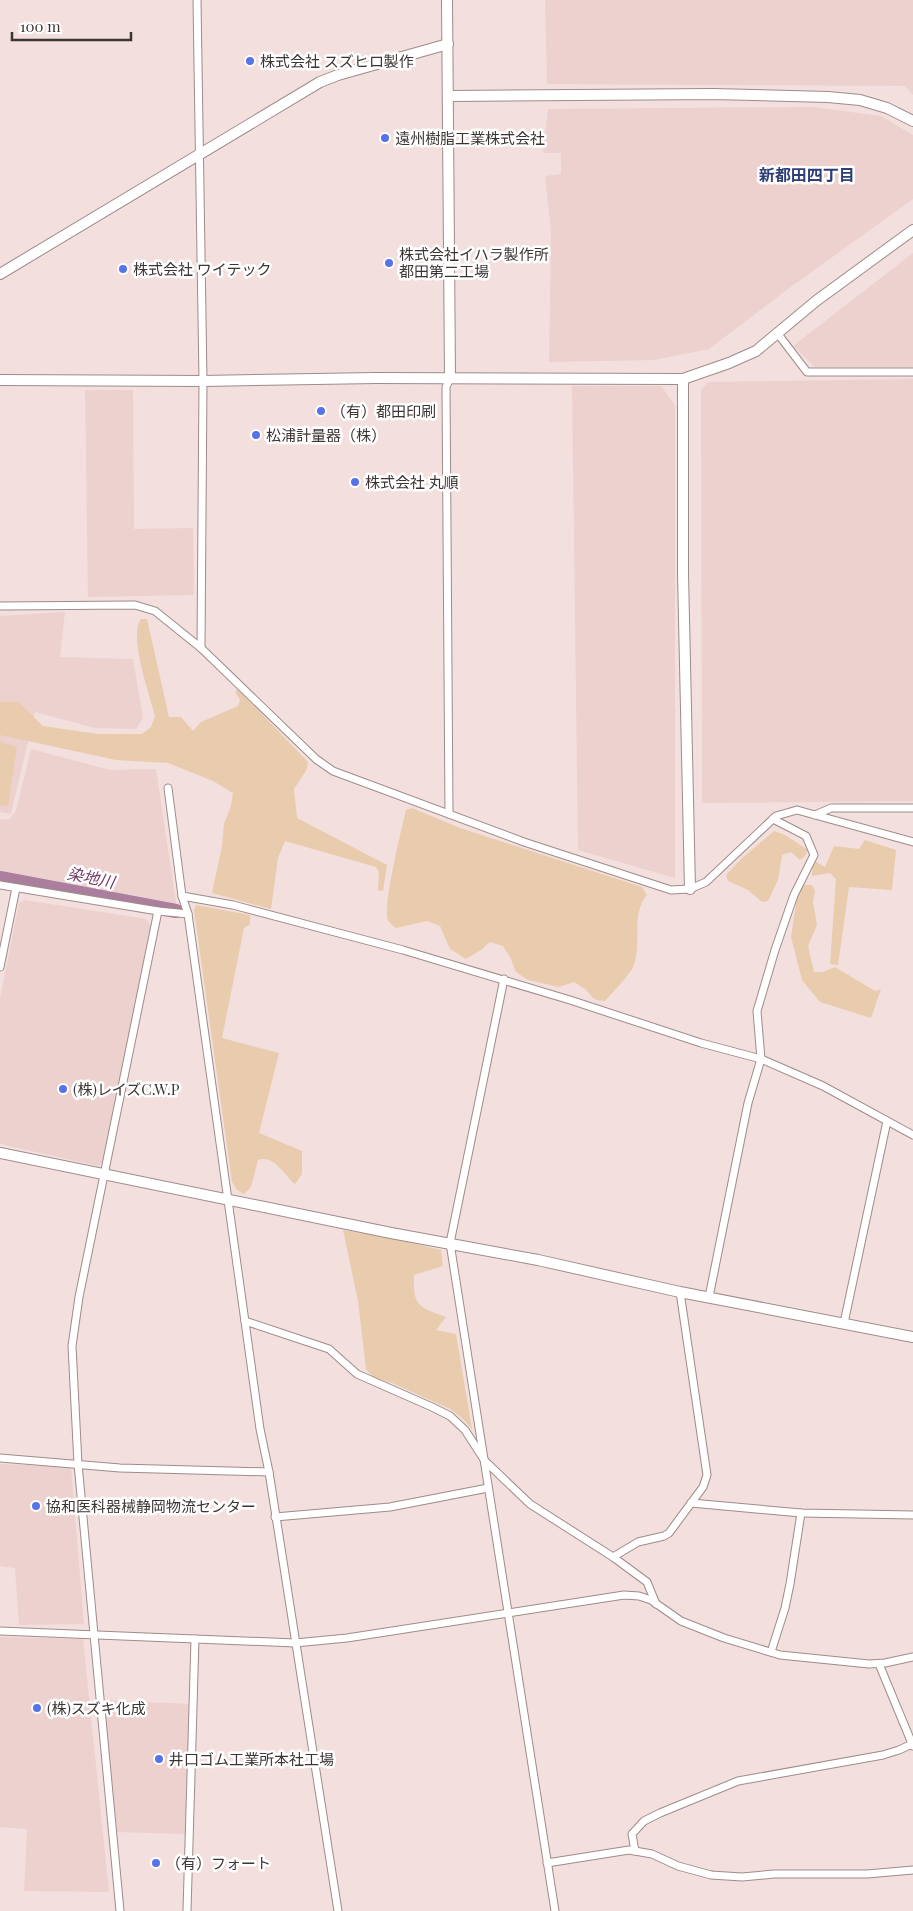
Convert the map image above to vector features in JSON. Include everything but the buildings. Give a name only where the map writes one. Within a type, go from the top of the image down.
[{"type":"street","points":[[197,0],[203,381],[201,648]]},
{"type":"street","points":[[448,0],[450,378],[446,387],[449,814]]},
{"type":"street","points":[[0,274],[320,82],[338,75],[448,44]]},
{"type":"street","points":[[448,96],[713,94],[828,97],[860,100],[887,108],[913,121]]},
{"type":"street","points":[[0,380],[683,379],[729,363],[756,351],[816,301],[913,230]]},
{"type":"street","points":[[778,334],[807,372],[913,372]]},
{"type":"street","points":[[683,379],[683,594],[690,890]]},
{"type":"street","points":[[0,606],[135,606],[155,611],[201,648],[316,759],[333,771],[524,842],[671,890],[690,890],[706,882],[773,819],[787,812],[797,810],[913,842]]},
{"type":"street","points":[[168,788],[182,896],[188,914],[260,1429],[269,1472],[338,1911]]},
{"type":"street","points":[[815,815],[831,808],[913,808]]},
{"type":"street","points":[[709,1296],[748,1104],[761,1059],[757,1011],[774,950],[794,895],[814,855],[806,836],[773,819]]},
{"type":"street","points":[[0,885],[158,911],[188,914]]},
{"type":"street","points":[[0,967],[16,888]]},
{"type":"street","points":[[182,896],[233,905],[403,950],[504,979],[640,1024],[761,1059],[823,1086],[913,1135]]},
{"type":"street","points":[[120,1911],[78,1464],[72,1340],[158,911]]},
{"type":"street","points":[[504,979],[450,1243],[554,1911]]},
{"type":"street","points":[[844,1323],[887,1121]]},
{"type":"street","points":[[0,1153],[538,1260],[680,1292],[709,1296],[913,1337]]},
{"type":"street","points":[[613,1558],[638,1542],[664,1536],[703,1487],[706,1475],[680,1292]]},
{"type":"street","points":[[245,1321],[330,1350],[357,1374],[450,1416],[465,1430],[485,1460],[530,1504],[647,1582],[656,1604]]},
{"type":"street","points":[[0,1458],[120,1468],[269,1472]]},
{"type":"street","points":[[276,1517],[390,1507],[488,1488]]},
{"type":"street","points":[[692,1503],[801,1513],[913,1515]]},
{"type":"street","points":[[771,1652],[785,1608],[801,1513]]},
{"type":"street","points":[[0,1631],[295,1643],[347,1638],[624,1595],[639,1596],[656,1604],[681,1621],[724,1638],[780,1655],[869,1664],[879,1664],[913,1656]]},
{"type":"street","points":[[187,1911],[195,1639]]},
{"type":"street","points":[[635,1851],[632,1834],[644,1821],[667,1809],[730,1784],[883,1754],[912,1745],[879,1664]]},
{"type":"street","points":[[547,1863],[629,1850],[652,1854],[678,1866],[711,1875],[742,1877],[774,1874],[867,1874],[913,1870]]},
{"type":"shaded area","points":[[545,0],[913,0],[913,95],[905,86],[547,84]]},
{"type":"shaded area","points":[[813,107],[881,116],[913,135],[913,199],[788,289],[709,349],[654,360],[549,362],[551,232],[545,176],[561,174],[561,153],[543,153],[548,109]]},
{"type":"shaded area","points":[[913,253],[913,367],[815,367],[793,346]]},
{"type":"shaded area","points":[[913,379],[913,801],[702,803],[701,390],[708,382]]},
{"type":"shaded area","points":[[572,386],[661,386],[675,405],[675,878],[578,850]]},
{"type":"shaded area","points":[[85,390],[133,390],[134,529],[193,528],[194,595],[88,597]]},
{"type":"shaded area","points":[[65,612],[60,657],[133,659],[143,718],[136,729],[95,728],[35,712],[11,814],[0,812],[0,616]]},
{"type":"shaded area","points":[[141,619],[147,619],[169,717],[181,717],[193,731],[201,722],[238,706],[240,700],[235,692],[238,689],[308,762],[307,769],[294,789],[297,818],[387,865],[383,891],[378,890],[379,872],[376,867],[285,841],[278,858],[271,909],[212,893],[222,846],[224,824],[231,806],[233,793],[213,781],[168,763],[116,760],[0,735],[0,702],[18,702],[43,726],[98,734],[142,734],[151,727],[155,716],[138,652],[138,627]]},
{"type":"shaded area","points":[[0,742],[17,747],[8,806],[0,805]]},
{"type":"shaded area","points":[[31,749],[110,770],[156,769],[177,908],[0,875],[0,819],[9,820],[16,811]]},
{"type":"shaded area","points":[[412,808],[460,828],[642,887],[647,895],[639,911],[636,958],[633,967],[625,979],[605,1001],[600,1001],[594,999],[585,989],[574,982],[559,987],[528,980],[516,972],[503,946],[490,942],[466,959],[450,949],[440,926],[427,921],[396,928],[388,920],[388,900],[393,867],[406,810]]},
{"type":"shaded area","points":[[774,831],[785,835],[808,850],[800,860],[791,852],[782,855],[778,880],[768,901],[762,902],[748,890],[728,881],[726,875],[742,858]]},
{"type":"shaded area","points":[[865,840],[896,850],[892,890],[849,887],[838,965],[830,964],[836,879],[830,873],[812,876],[813,860],[825,867],[834,846],[859,849]]},
{"type":"shaded area","points":[[803,885],[812,885],[815,891],[813,902],[817,925],[808,946],[814,972],[823,972],[835,967],[875,991],[881,989],[871,1018],[820,1002],[802,980],[791,937],[798,891]]},
{"type":"shaded area","points":[[25,900],[146,919],[151,926],[104,1162],[98,1166],[0,1144],[0,998],[19,903]]},
{"type":"shaded area","points":[[196,905],[250,915],[250,924],[244,928],[222,1038],[279,1053],[259,1133],[302,1151],[302,1174],[295,1184],[278,1166],[264,1159],[258,1160],[251,1187],[244,1194],[237,1190],[232,1182],[194,910]]},
{"type":"shaded area","points":[[343,1230],[400,1240],[441,1250],[443,1266],[414,1275],[415,1294],[419,1304],[423,1307],[446,1317],[436,1330],[456,1334],[472,1429],[450,1409],[392,1383],[374,1378],[366,1369],[358,1301]]},
{"type":"shaded area","points":[[0,1464],[71,1467],[84,1624],[19,1625],[15,1568],[0,1566]]},
{"type":"shaded area","points":[[0,1637],[83,1639],[109,1892],[24,1891],[27,1829],[0,1827]]},
{"type":"shaded area","points":[[104,1700],[189,1704],[186,1834],[117,1832]]},
{"type":"waterway","name":"染地川","points":[[0,878],[176,911]]},
{"type":"place","name":"株式会社 スズヒロ製作","points":[[250,61]]},
{"type":"place","name":"遠州樹脂工業株式会社","points":[[385,138]]},
{"type":"place","name":"株式会社イハラ製作所 都田第二工場","points":[[389,263]]},
{"type":"place","name":"株式会社 ワイテック","points":[[123,269]]},
{"type":"place","name":"（有）都田印刷","points":[[321,411]]},
{"type":"place","name":"松浦計量器（株）","points":[[256,435]]},
{"type":"place","name":"株式会社 丸順","points":[[355,482]]},
{"type":"place","name":"(株)レイズC.W.P","points":[[63,1089]]},
{"type":"place","name":"協和医科器械静岡物流センター","points":[[36,1506]]},
{"type":"place","name":"(株)スズキ化成","points":[[37,1708]]},
{"type":"place","name":"井口ゴム工業所本社工場","points":[[159,1759]]},
{"type":"place","name":"（有）フォート","points":[[156,1863]]},
{"type":"district","name":"新都田四丁目","points":[[807,174]]}]
